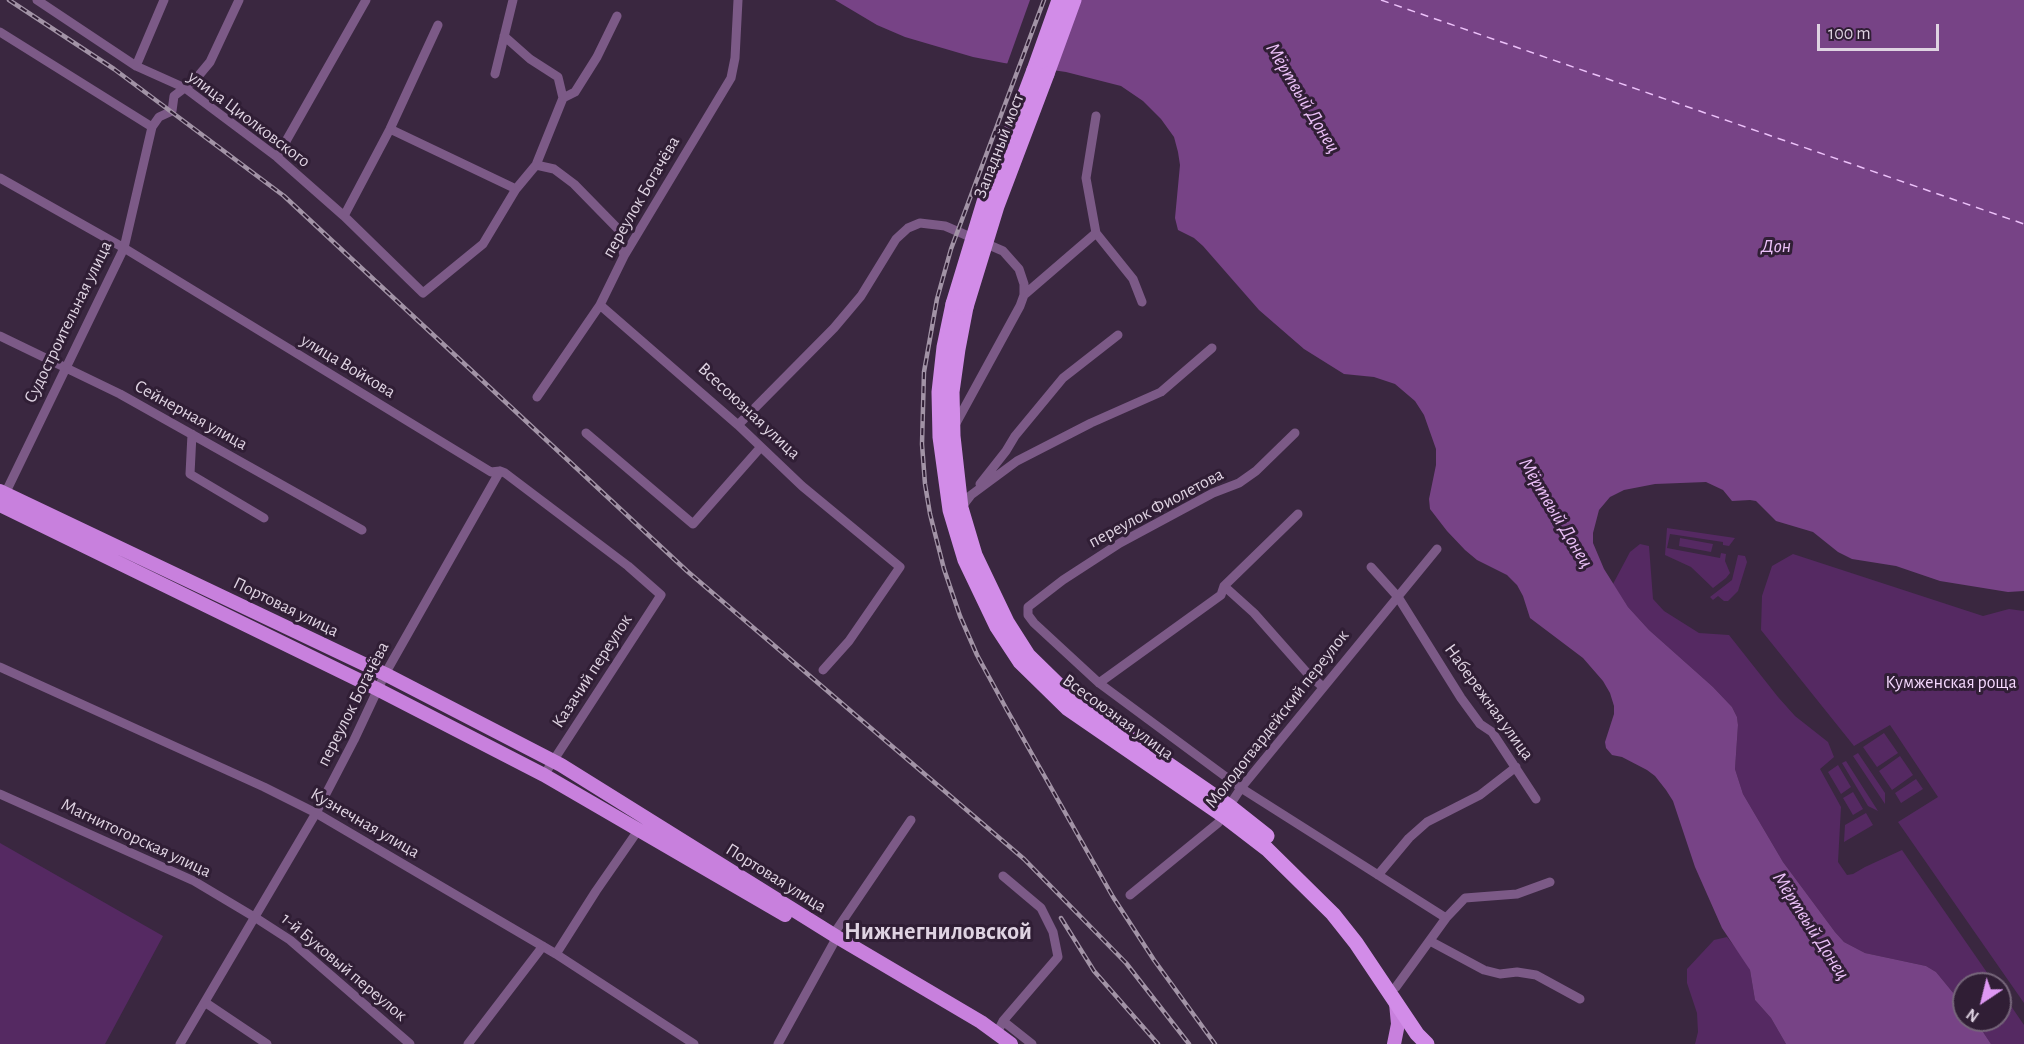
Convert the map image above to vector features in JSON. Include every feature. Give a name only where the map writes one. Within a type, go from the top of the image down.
[{"type":"highway","name":"Западный мост","points":[[960,306],[967,252],[1059,0]]},
{"type":"highway","name":"Западный мост","points":[[960,306],[1074,0]]},
{"type":"highway","name":"Всесоюзная улица","points":[[960,306],[944,347],[939,392],[948,421],[961,508],[979,565],[1007,622],[1028,655],[1072,698],[1227,811],[1333,914],[1356,943],[1419,1034]]},
{"type":"highway","name":"Всесоюзная улица","points":[[948,421],[940,437],[950,510],[965,560],[998,627],[1020,662],[1067,708],[1273,842],[1313,879],[1347,917],[1379,959],[1396,987],[1419,1034]]},
{"type":"main road","name":"Портовая улица","points":[[1,499],[385,675],[553,761],[976,1028],[1011,1044]]},
{"type":"main road","name":"Портовая улица","points":[[1,499],[544,775],[834,939]]},
{"type":"main road","points":[[1395,1044],[1398,1024],[1396,1003]]},
{"type":"main road","points":[[1395,1044],[1419,1034]]},
{"type":"street","name":"улица Циолковского","points":[[37,0],[136,66],[184,87],[277,157],[344,216],[423,293],[483,244],[516,189]]},
{"type":"street","points":[[136,66],[164,0]]},
{"type":"street","points":[[0,32],[152,128],[159,117],[172,111],[174,96],[195,80],[210,62],[239,0]]},
{"type":"street","points":[[277,157],[366,0]]},
{"type":"street","points":[[495,74],[513,0]]},
{"type":"street","name":"переулок Богачёва","points":[[537,397],[600,305],[624,256],[731,78],[735,58],[738,0]]},
{"type":"street","points":[[563,98],[575,92],[597,57],[616,16]]},
{"type":"street","points":[[344,216],[390,129],[438,25]]},
{"type":"street","points":[[390,129],[516,189],[536,165],[563,98],[558,77],[530,59],[504,36]]},
{"type":"street","points":[[1096,116],[1086,178],[1096,233],[1133,279],[1142,302]]},
{"type":"street","name":"Судостроительная улица","points":[[1,499],[124,248],[152,128]]},
{"type":"street","points":[[536,165],[554,169],[574,184],[619,230],[624,256]]},
{"type":"street","name":"улица Войкова","points":[[0,178],[124,248],[491,472],[500,471],[628,566],[661,595],[658,599]]},
{"type":"street","points":[[738,425],[834,328],[861,296],[896,239],[908,228],[921,223],[945,226],[1003,251],[1019,269],[1024,284],[1024,295],[1020,306],[948,421]]},
{"type":"street","points":[[1024,295],[1096,233]]},
{"type":"street","name":"Всесоюзная улица","points":[[600,305],[738,425],[802,486],[900,567],[849,641],[823,670]]},
{"type":"street","points":[[961,508],[1006,451],[1015,436],[1063,378],[1118,335]]},
{"type":"street","name":"Сейнерная улица","points":[[0,336],[120,394],[362,530]]},
{"type":"street","points":[[971,495],[1017,461],[1091,423],[1161,392],[1212,348]]},
{"type":"street","points":[[586,433],[693,524],[760,448]]},
{"type":"street","name":"переулок Фиолетова","points":[[1100,683],[1034,623],[1028,615],[1028,607],[1063,580],[1119,543],[1213,493],[1239,483],[1256,471],[1295,433]]},
{"type":"street","points":[[192,434],[190,474],[264,518]]},
{"type":"street","name":"переулок Богачёва","points":[[180,1044],[316,813],[354,741],[377,689],[500,471]]},
{"type":"street","points":[[1298,514],[1224,586],[1221,595],[1100,683],[1241,788],[1446,918]]},
{"type":"street","name":"Молодогвардейский переулок","points":[[1130,895],[1213,828],[1241,788],[1437,549]]},
{"type":"street","name":"Набережная улица","points":[[1371,567],[1398,597],[1461,698],[1480,724],[1492,732],[1536,799]]},
{"type":"street","points":[[1224,586],[1254,614],[1308,674],[1323,687]]},
{"type":"street","name":"Казачий переулок","points":[[553,761],[658,599]]},
{"type":"street","name":"Кузнечная улица","points":[[0,667],[316,813],[543,946],[694,1044]]},
{"type":"street","points":[[544,775],[553,761]]},
{"type":"street","points":[[1378,875],[1409,838],[1427,822],[1480,795],[1516,766]]},
{"type":"street","name":"Магнитогорская улица","points":[[0,794],[194,881],[256,918]]},
{"type":"street","points":[[778,1044],[834,939],[911,820]]},
{"type":"street","points":[[556,954],[639,829]]},
{"type":"street","points":[[1003,876],[1041,908],[1053,932],[1058,957],[997,1037],[1032,1044]]},
{"type":"street","points":[[1396,987],[1446,918],[1465,898],[1517,894],[1550,882]]},
{"type":"street","name":"1-й Буковый переулок","points":[[256,918],[290,940],[410,1044]]},
{"type":"street","points":[[1430,941],[1484,970],[1500,974],[1517,972],[1536,975],[1580,999]]},
{"type":"street","points":[[468,1044],[543,946]]},
{"type":"street","points":[[206,1003],[267,1044]]},
{"type":"green space","points":[[1667,528],[1735,538],[1729,546],[1723,545],[1723,542],[1670,534],[1667,548],[1720,558],[1721,553],[1726,554],[1725,561],[1730,573],[1713,588],[1691,567],[1665,555]]},
{"type":"green space","points":[[1680,538],[1713,544],[1711,552],[1679,546]]},
{"type":"green space","points":[[1640,544],[1649,546],[1653,599],[1664,611],[1699,633],[1729,635],[1795,716],[1828,742],[1834,757],[1820,769],[1841,807],[1838,862],[1847,875],[1902,850],[1987,972],[1952,972],[1952,991],[1936,972],[1926,966],[1865,953],[1844,942],[1835,932],[1783,862],[1743,794],[1735,769],[1738,725],[1732,707],[1649,630],[1628,607],[1613,584],[1630,552]]},
{"type":"green space","name":"Кумженская роща","points":[[1793,554],[1983,616],[2009,609],[2024,611],[2024,1003],[2012,986],[2012,972],[2002,972],[1898,822],[1938,797],[1890,725],[1854,746],[1761,630],[1762,596],[1772,566]]},
{"type":"green space","points":[[1738,555],[1745,556],[1747,562],[1738,591],[1728,601],[1718,596],[1713,600],[1710,597],[1732,580]]},
{"type":"green space","points":[[1884,733],[1898,753],[1877,767],[1863,747]]},
{"type":"green space","points":[[1858,753],[1885,793],[1885,804],[1853,756]]},
{"type":"green space","points":[[1900,756],[1913,775],[1892,790],[1879,771]]},
{"type":"green space","points":[[1846,761],[1878,811],[1868,806],[1842,763]]},
{"type":"green space","points":[[1838,765],[1851,787],[1841,794],[1828,772]]},
{"type":"green space","points":[[1916,779],[1923,789],[1901,803],[1895,793]]},
{"type":"green space","points":[[1853,792],[1863,809],[1853,815],[1843,798]]},
{"type":"green space","points":[[1866,813],[1873,825],[1844,842],[1845,825]]},
{"type":"green space","points":[[0,843],[163,936],[105,1044],[0,1044]]},
{"type":"green space","points":[[1727,937],[1750,970],[1755,1000],[1771,1018],[1786,1044],[1695,1044],[1698,1032],[1697,1013],[1687,983],[1687,969],[1714,940]]},
{"type":"green space","points":[[2012,1008],[2024,1025],[2024,1044],[1991,1044],[1983,1032],[2012,1032]]},
{"type":"water","name":"Дон","points":[[835,0],[2024,0],[2024,591],[2008,592],[1940,581],[1896,566],[1852,559],[1838,552],[1813,532],[1776,521],[1756,501],[1732,501],[1723,490],[1706,482],[1655,484],[1624,490],[1610,497],[1599,510],[1593,533],[1593,543],[1604,569],[1628,607],[1649,630],[1732,707],[1738,725],[1735,769],[1743,794],[1783,862],[1835,932],[1844,942],[1865,953],[1926,966],[1936,972],[1952,991],[1952,1032],[1983,1032],[1991,1044],[1786,1044],[1771,1018],[1755,1000],[1750,970],[1722,928],[1695,867],[1673,801],[1655,776],[1622,757],[1612,755],[1606,748],[1605,742],[1614,714],[1614,706],[1603,681],[1583,658],[1530,618],[1523,596],[1517,585],[1507,575],[1477,560],[1465,550],[1430,509],[1429,499],[1436,465],[1436,449],[1424,415],[1415,401],[1395,384],[1374,377],[1344,374],[1304,349],[1259,310],[1203,246],[1194,238],[1178,230],[1175,218],[1180,165],[1174,137],[1161,119],[1143,101],[1121,86],[1066,72],[973,57],[905,37],[877,25]]},
{"type":"pier","points":[[1030,0],[1081,0],[1054,73],[1006,67]]},
{"type":"ferry route","points":[[1381,0],[2024,224]]},
{"type":"railway","points":[[9,0],[114,69],[284,196],[687,571],[1024,859],[1126,963],[1189,1044]]},
{"type":"railway","points":[[1044,0],[951,249],[937,299],[924,372],[922,444],[925,484],[944,569],[960,616],[977,655],[1113,897],[1154,960],[1215,1044]]},
{"type":"railway","points":[[1061,918],[1094,971],[1158,1044]]},
{"type":"district","name":"Нижнегниловской","points":[[938,932]]},
{"type":"water label","name":"Мёртвый Донец","points":[[1303,98]]},
{"type":"water label","name":"Мёртвый Донец","points":[[1556,513]]},
{"type":"water label","name":"Мёртвый Донец","points":[[1811,926]]}]
